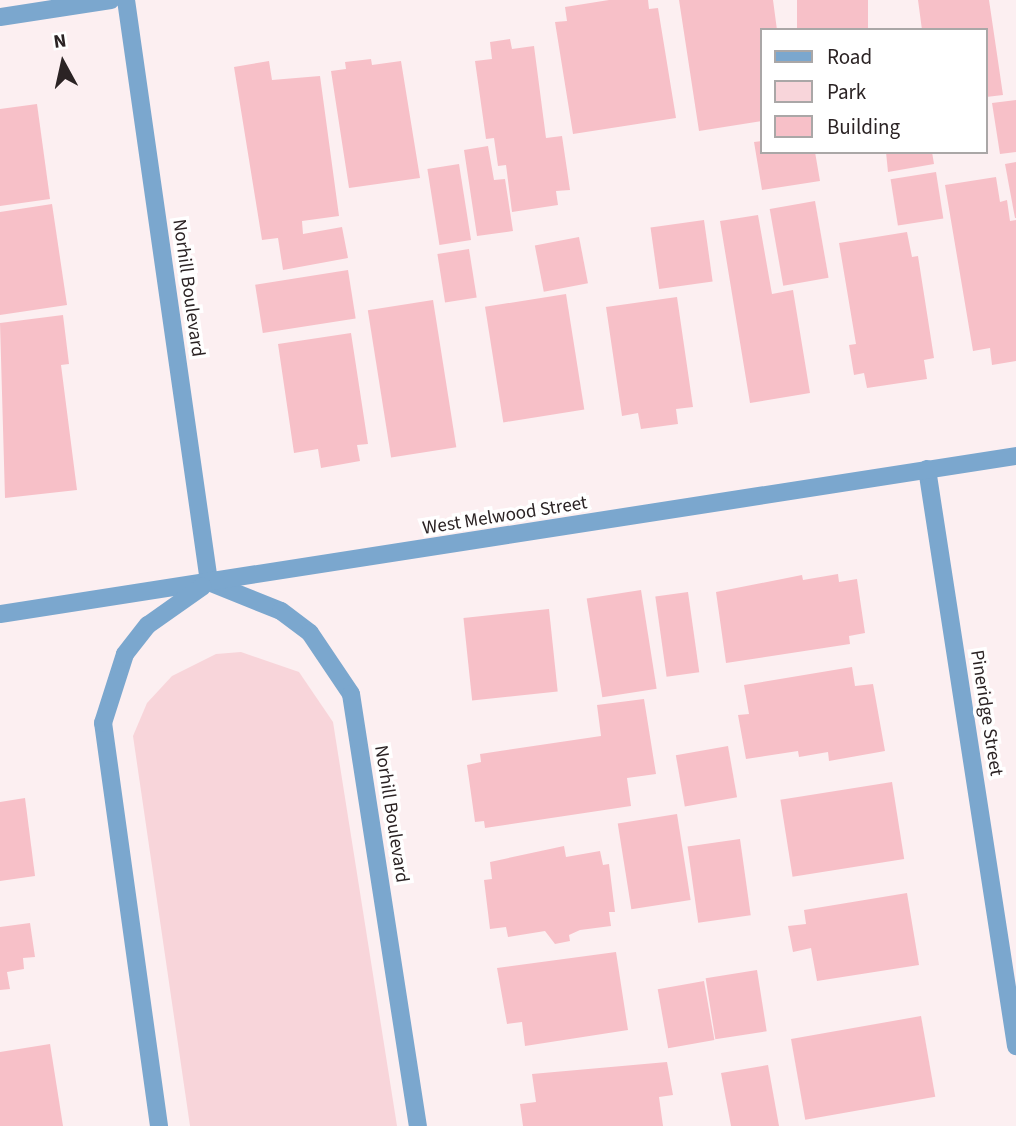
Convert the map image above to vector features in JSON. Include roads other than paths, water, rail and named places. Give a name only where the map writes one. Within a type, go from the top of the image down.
[{"type":"street","points":[[0,17],[111,0]]},
{"type":"street","name":"Norhill Boulevard","points":[[126,0],[209,582],[281,611],[300,626],[334,662],[351,694],[418,1126]]},
{"type":"street","name":"West Melwood Street","points":[[0,614],[1016,456]]},
{"type":"street","name":"Pineridge Street","points":[[927,469],[1016,1046]]},
{"type":"street","points":[[159,1126],[103,723],[125,654],[148,625],[209,582]]}]
